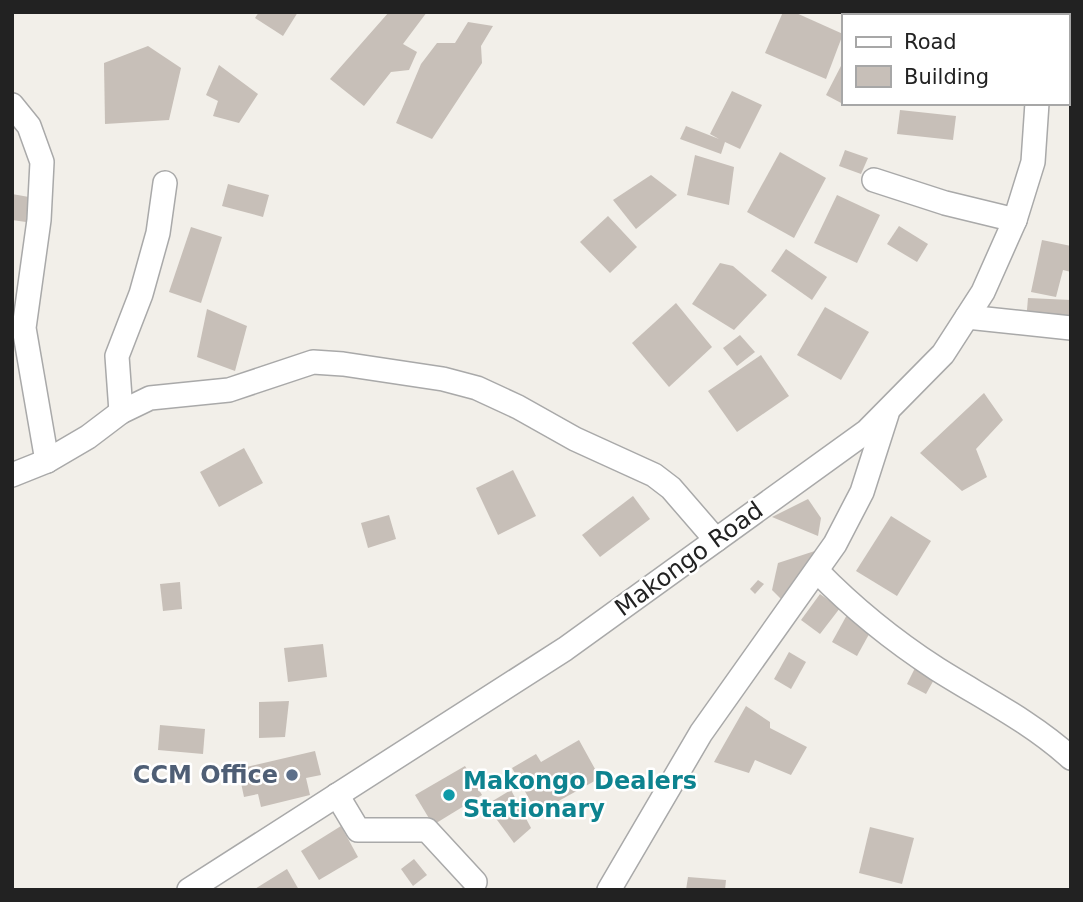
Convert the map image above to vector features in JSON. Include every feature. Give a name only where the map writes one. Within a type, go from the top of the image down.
[{"type":"street","points":[[12,105],[29,126],[42,162],[39,220],[24,328],[47,461]]},
{"type":"street","name":"Makongo Road","points":[[189,890],[565,649],[867,430],[888,411],[943,354],[983,292],[1016,220],[1033,162],[1037,105]]},
{"type":"street","points":[[874,180],[945,203],[1016,220]]},
{"type":"street","points":[[121,412],[117,356],[141,294],[155,245],[164,183]]},
{"type":"street","points":[[967,317],[1071,328]]},
{"type":"street","points":[[12,475],[47,461],[88,437],[121,412],[150,398],[229,390],[313,362],[443,379],[477,388],[575,439],[654,475],[671,488],[716,540]]},
{"type":"street","points":[[609,890],[701,733],[793,600],[817,571],[862,492],[888,411]]},
{"type":"street","points":[[817,571],[852,606],[873,622],[936,668],[1016,715],[1071,758]]},
{"type":"street","points":[[337,795],[358,830],[427,830],[475,882]]},
{"type":"building","points":[[259,12],[298,12],[283,36],[255,18]]},
{"type":"building","points":[[389,12],[427,12],[403,44],[417,52],[409,70],[391,72],[364,106],[330,79]]},
{"type":"building","points":[[783,12],[794,12],[842,34],[826,79],[765,53]]},
{"type":"building","points":[[468,22],[493,26],[481,46],[482,63],[432,139],[396,123],[421,64],[437,43],[455,43]]},
{"type":"building","points":[[148,46],[181,68],[169,120],[105,124],[104,63]]},
{"type":"building","points":[[842,64],[842,103],[826,95]]},
{"type":"building","points":[[219,65],[258,94],[239,123],[213,116],[218,101],[206,95]]},
{"type":"building","points":[[732,91],[762,105],[740,149],[725,142],[721,154],[680,139],[686,126],[719,139],[710,134]]},
{"type":"building","points":[[900,110],[956,116],[953,140],[897,134]]},
{"type":"building","points":[[845,150],[868,158],[861,174],[839,166]]},
{"type":"building","points":[[780,152],[826,178],[794,238],[747,212]]},
{"type":"building","points":[[695,155],[734,167],[729,205],[687,195]]},
{"type":"building","points":[[651,175],[677,195],[636,229],[613,200]]},
{"type":"building","points":[[228,184],[269,195],[263,217],[222,206]]},
{"type":"building","points":[[12,194],[29,197],[26,222],[12,220]]},
{"type":"building","points":[[837,195],[880,215],[857,263],[814,243]]},
{"type":"building","points":[[608,216],[637,247],[610,273],[580,242]]},
{"type":"building","points":[[899,226],[928,244],[917,262],[887,244]]},
{"type":"building","points":[[191,227],[222,237],[201,303],[169,292]]},
{"type":"building","points":[[1042,240],[1071,246],[1071,272],[1063,270],[1056,297],[1031,292]]},
{"type":"building","points":[[786,249],[827,277],[812,300],[771,271]]},
{"type":"building","points":[[720,263],[733,266],[767,295],[734,330],[692,304]]},
{"type":"building","points":[[1028,298],[1071,300],[1071,325],[1026,322]]},
{"type":"building","points":[[676,303],[712,347],[669,387],[632,343]]},
{"type":"building","points":[[825,307],[869,332],[841,380],[797,355]]},
{"type":"building","points":[[207,309],[247,326],[235,371],[197,357]]},
{"type":"building","points":[[740,335],[755,352],[737,366],[723,348]]},
{"type":"building","points":[[761,355],[789,396],[737,432],[708,391]]},
{"type":"building","points":[[984,393],[1003,420],[976,449],[987,477],[962,491],[920,453]]},
{"type":"building","points":[[244,448],[263,483],[219,507],[200,472]]},
{"type":"building","points":[[513,470],[536,516],[498,535],[476,488]]},
{"type":"building","points":[[633,496],[650,519],[600,557],[582,535]]},
{"type":"building","points":[[808,499],[821,518],[818,536],[772,517]]},
{"type":"building","points":[[389,515],[396,539],[368,548],[361,523]]},
{"type":"building","points":[[891,516],[931,541],[897,596],[856,571]]},
{"type":"building","points":[[821,549],[785,603],[772,590],[778,563]]},
{"type":"building","points":[[758,580],[764,584],[755,594],[750,589]]},
{"type":"building","points":[[180,582],[182,609],[163,611],[160,584]]},
{"type":"building","points":[[820,594],[840,608],[820,634],[801,620]]},
{"type":"building","points":[[848,613],[873,627],[857,656],[832,642]]},
{"type":"building","points":[[323,644],[327,677],[288,682],[284,648]]},
{"type":"building","points":[[789,652],[806,662],[791,689],[774,679]]},
{"type":"building","points":[[916,666],[936,676],[926,694],[907,684]]},
{"type":"building","points":[[289,701],[285,737],[259,738],[259,702]]},
{"type":"building","points":[[746,706],[770,722],[770,728],[807,747],[791,775],[755,760],[749,773],[714,762]]},
{"type":"building","points":[[160,725],[205,729],[203,754],[158,750]]},
{"type":"building","points":[[579,740],[600,778],[537,813],[512,768],[536,754],[541,762]]},
{"type":"building","points":[[315,751],[321,775],[306,778],[310,795],[261,807],[258,794],[244,797],[238,769]]},
{"type":"building","name":"Makongo Dealers Stationary","points":[[465,766],[482,795],[433,825],[415,795]]},
{"type":"building","points":[[511,790],[531,828],[514,843],[486,805]]},
{"type":"building","points":[[341,826],[358,857],[319,880],[301,851]]},
{"type":"building","points":[[870,827],[914,838],[902,884],[859,873]]},
{"type":"building","points":[[414,859],[427,875],[413,886],[401,869]]},
{"type":"building","points":[[287,869],[299,890],[253,890]]},
{"type":"building","points":[[688,877],[726,880],[725,890],[686,890]]},
{"type":"place","name":"CCM Office","points":[[292,775]]},
{"type":"place","name":"Makongo Dealers Stationary","points":[[449,795]]}]
